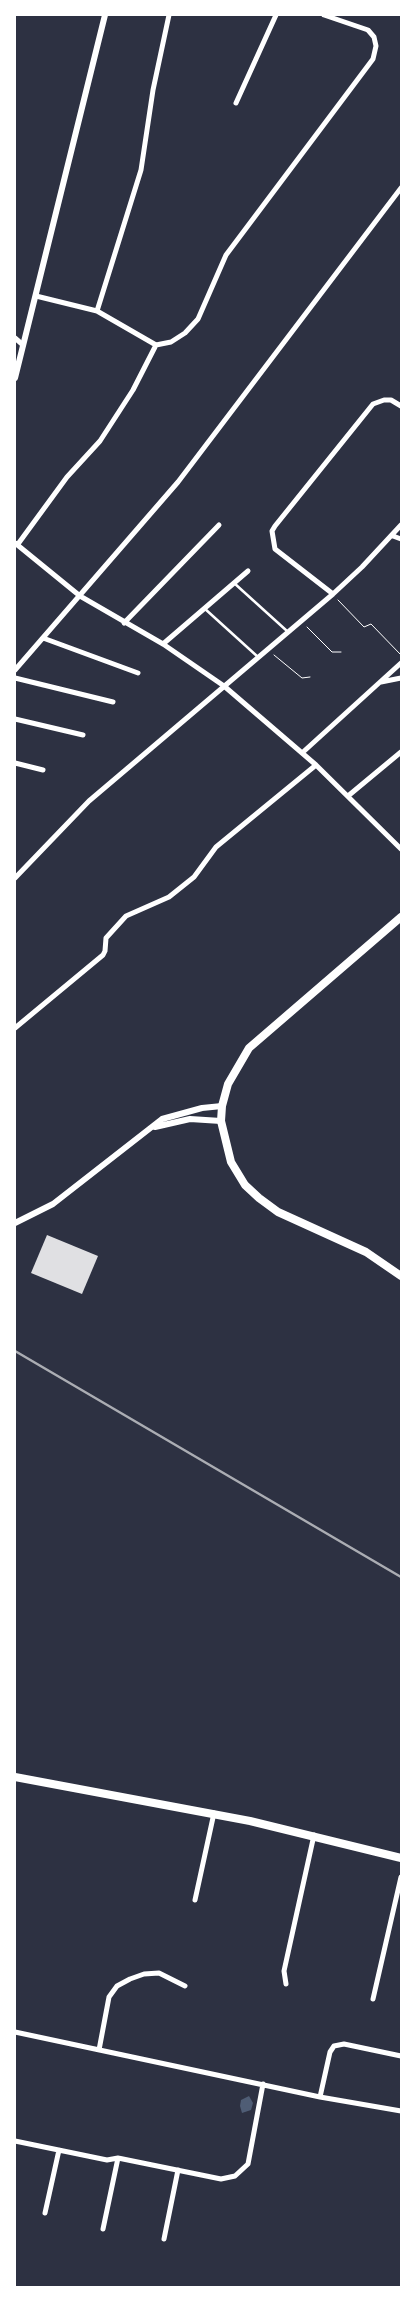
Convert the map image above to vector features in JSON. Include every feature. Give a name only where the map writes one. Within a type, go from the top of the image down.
[{"type":"main road","points":[[401,917],[248,1048],[228,1084],[222,1106],[221,1121],[231,1162],[245,1185],[260,1198],[278,1212],[366,1252],[401,1276]]},
{"type":"main road","points":[[15,1777],[214,1813],[314,1835],[401,1858]]},
{"type":"street","points":[[15,378],[105,15]]},
{"type":"street","points":[[97,311],[142,170],[154,90],[169,15]]},
{"type":"street","points":[[236,103],[276,15]]},
{"type":"street","points":[[36,296],[97,311],[156,345],[171,342],[185,333],[198,320],[226,256],[373,59],[376,46],[374,37],[368,30],[324,15]]},
{"type":"street","points":[[15,670],[178,482],[401,188]]},
{"type":"street","points":[[15,338],[23,345]]},
{"type":"street","points":[[156,345],[132,390],[100,441],[67,477],[17,544],[80,596],[163,644],[224,686],[316,765],[401,849]]},
{"type":"street","points":[[332,594],[275,549],[272,531],[274,526],[373,404],[384,400],[391,400],[401,406]]},
{"type":"street","points":[[124,622],[218,525]]},
{"type":"street","points":[[15,878],[89,801],[302,621],[393,536],[401,525]]},
{"type":"street","points":[[393,536],[401,539]]},
{"type":"street","points":[[163,644],[248,571]]},
{"type":"street","points":[[43,638],[138,673]]},
{"type":"street","points":[[302,753],[401,663]]},
{"type":"street","points":[[15,678],[113,702]]},
{"type":"street","points":[[379,682],[401,678]]},
{"type":"street","points":[[15,719],[83,734]]},
{"type":"street","points":[[348,796],[401,752]]},
{"type":"street","points":[[15,762],[43,770]]},
{"type":"street","points":[[15,1028],[103,955],[106,938],[126,916],[169,897],[188,882],[206,862],[216,847],[316,765]]},
{"type":"street","points":[[15,1223],[53,1204],[162,1119],[202,1108],[222,1106]]},
{"type":"street","points":[[149,1129],[190,1119],[221,1121]]},
{"type":"street","points":[[195,1900],[214,1813]]},
{"type":"street","points":[[286,1984],[284,1971],[314,1835]]},
{"type":"street","points":[[373,1999],[401,1877]]},
{"type":"street","points":[[99,2050],[109,1997],[117,1986],[144,1974],[159,1973],[185,1986]]},
{"type":"street","points":[[15,2032],[320,2097],[401,2111]]},
{"type":"street","points":[[320,2097],[330,2052],[334,2046],[344,2044],[398,2056]]},
{"type":"street","points":[[15,2141],[107,2160],[118,2158],[221,2179],[235,2176],[248,2164],[263,2084]]},
{"type":"street","points":[[45,2213],[59,2150]]},
{"type":"street","points":[[103,2229],[118,2158]]},
{"type":"street","points":[[164,2239],[178,2170]]},
{"type":"lane","points":[[234,583],[288,632]]},
{"type":"lane","points":[[204,608],[258,657]]},
{"type":"path","points":[[332,594],[364,627],[372,624],[401,655]]},
{"type":"path","points":[[302,621],[332,652],[341,652]]},
{"type":"path","points":[[268,649],[302,678],[310,677]]},
{"type":"water","points":[[249,2096],[253,2103],[251,2110],[242,2113],[241,2100]]},
{"type":"building","points":[[47,1235],[98,1256],[82,1294],[31,1273]]},
{"type":"railway","points":[[15,1351],[401,1577]]}]
